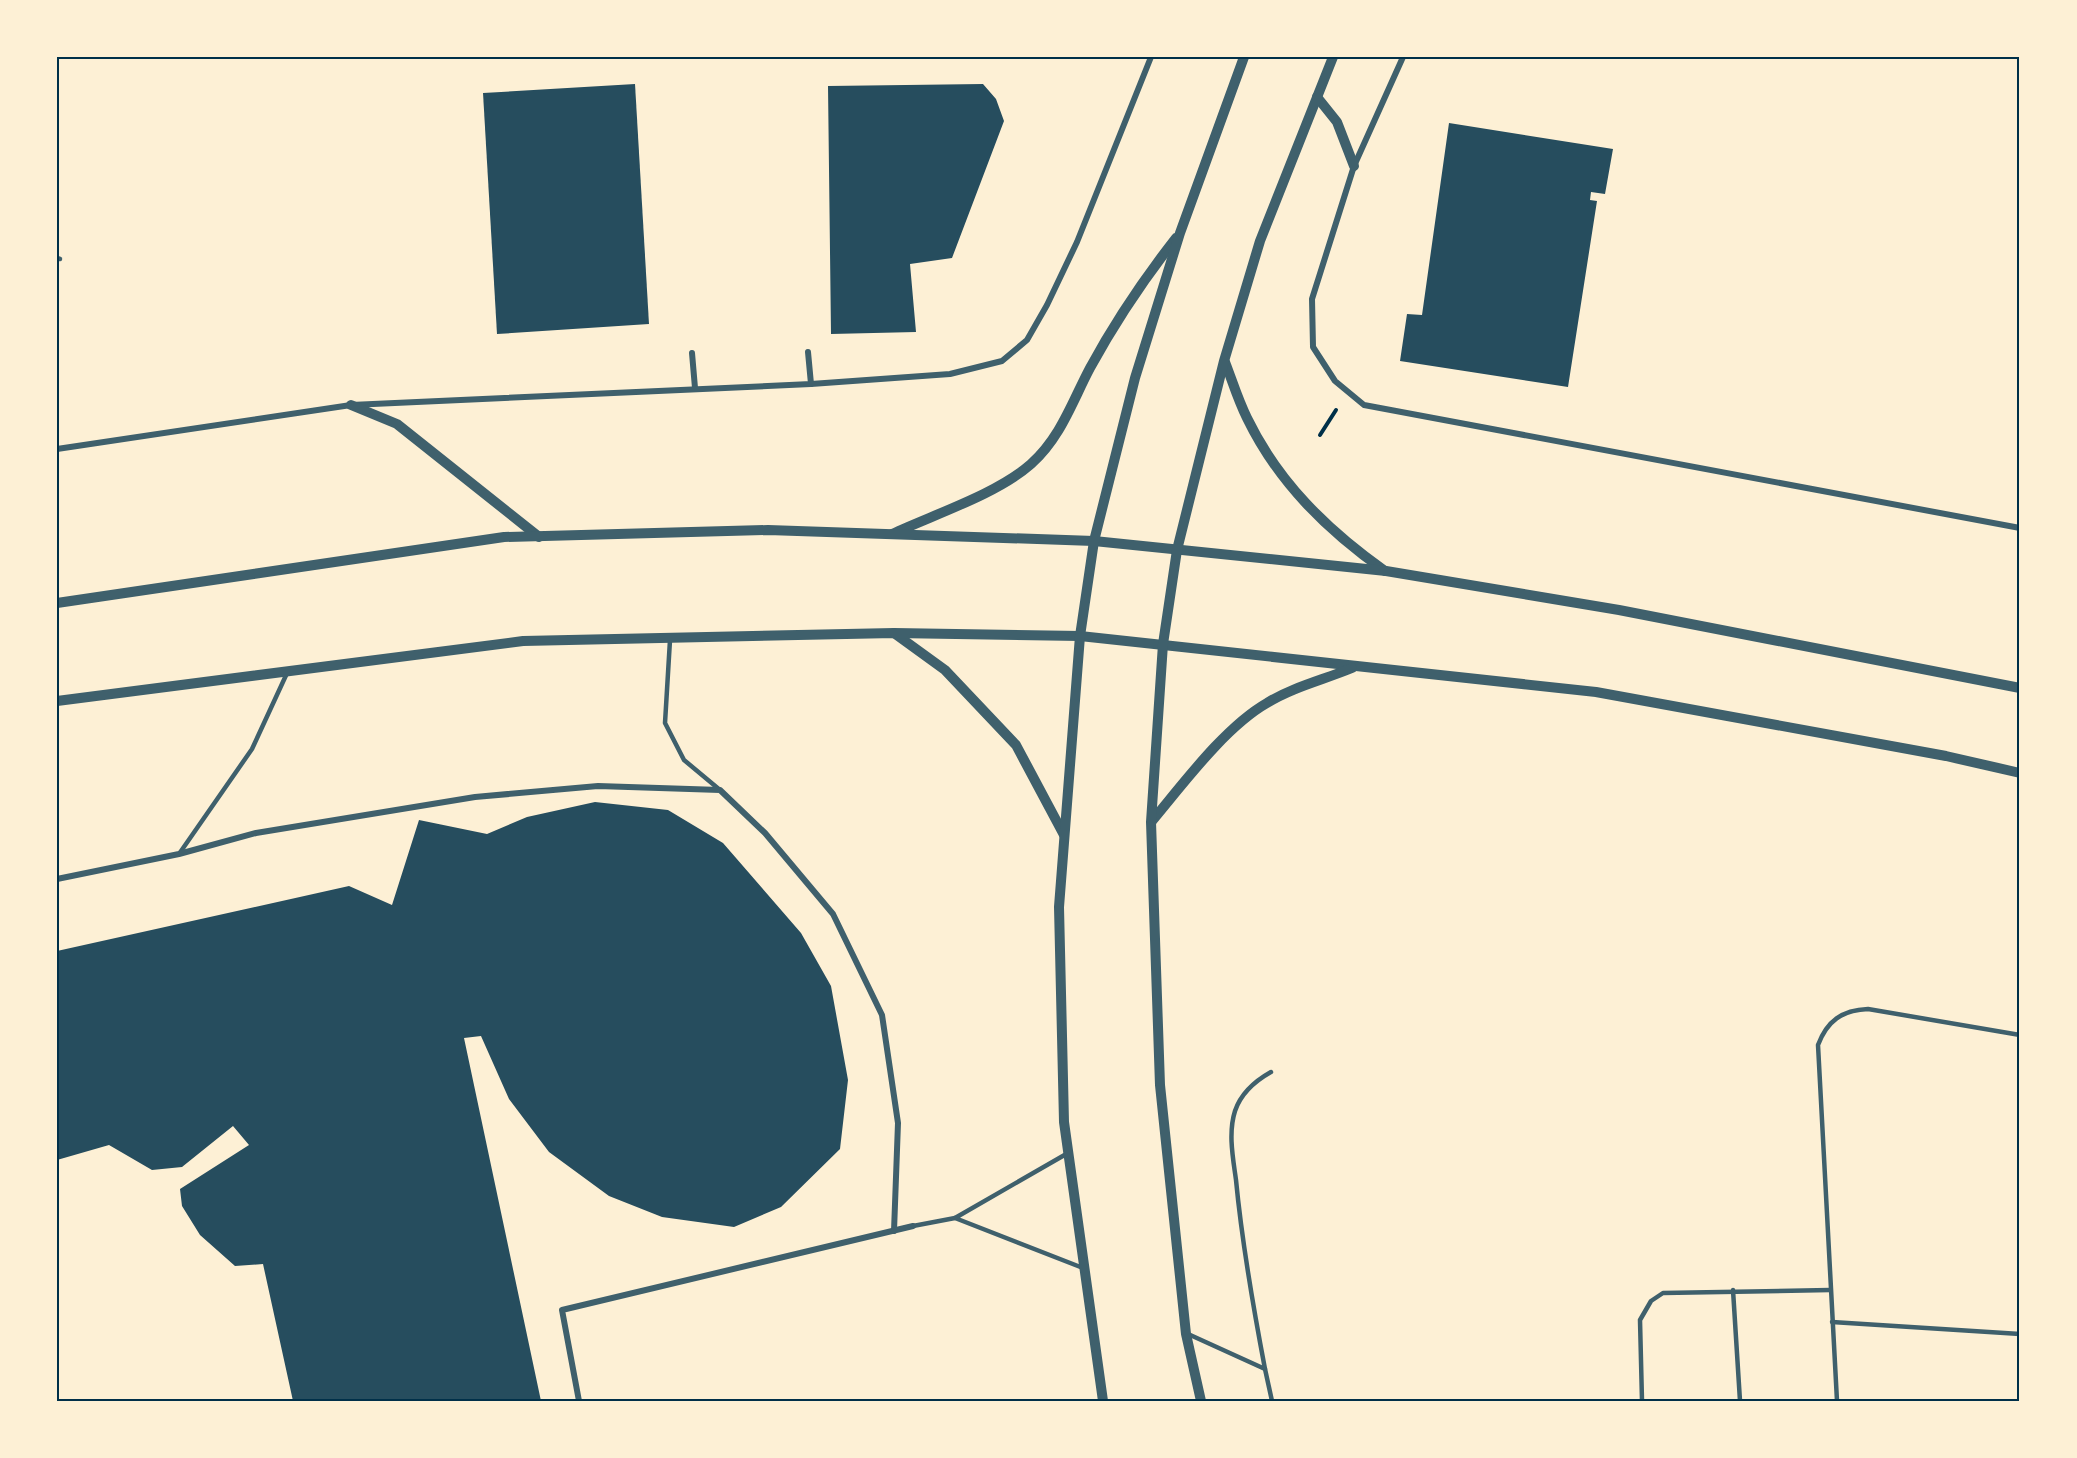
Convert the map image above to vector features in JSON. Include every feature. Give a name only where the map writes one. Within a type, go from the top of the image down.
[{"type":"street","points":[[57,449],[351,405],[811,384],[950,374],[1002,361],[1027,339],[1077,242],[1151,57]]},
{"type":"street","points":[[1103,1401],[1064,1122],[1059,906],[1080,636],[1094,541],[1135,378],[1180,233],[1244,57]]},
{"type":"street","points":[[1201,1401],[1186,1334],[1160,1085],[1151,822],[1163,644],[1177,550],[1224,361],[1260,241],[1333,57]]},
{"type":"street","points":[[1403,57],[1354,166],[1312,299],[1313,347],[1335,381],[1364,405],[2020,528]]},
{"type":"street","points":[[1317,97],[1337,122],[1354,166]]},
{"type":"street","points":[[890,534],[996,487],[1014,477],[1044,451],[1066,418],[1089,370],[1116,323],[1180,233]]},
{"type":"street","points":[[808,352],[811,384]]},
{"type":"street","points":[[692,353],[695,388]]},
{"type":"street","points":[[1224,361],[1247,418],[1277,470],[1309,509],[1345,543],[1386,571]]},
{"type":"street","points":[[351,405],[397,424],[538,537]]},
{"type":"street","points":[[57,603],[504,537],[768,530],[1094,541],[1386,571],[1619,610],[2020,688]]},
{"type":"street","points":[[894,633],[945,670],[1016,745],[1064,835]]},
{"type":"street","points":[[57,701],[523,641],[894,633],[1080,636],[1596,692],[1935,754],[2020,772]]},
{"type":"street","points":[[1151,822],[1192,771],[1247,717],[1266,703],[1293,689],[1355,667]]},
{"type":"street","points":[[57,879],[179,854],[256,833],[475,797],[598,786],[720,790],[765,833],[833,914],[882,1015],[898,1123],[894,1231]]},
{"type":"street","points":[[579,1401],[562,1310],[914,1226]]},
{"type":"lane","points":[[670,638],[665,723],[684,759],[720,790]]},
{"type":"lane","points":[[179,854],[252,749],[288,671]]},
{"type":"lane","points":[[1837,1401],[1818,1045],[1823,1032],[1842,1014],[1868,1009],[2020,1035]]},
{"type":"lane","points":[[1271,1072],[1259,1079],[1241,1099],[1235,1110],[1231,1137],[1239,1215],[1272,1401]]},
{"type":"lane","points":[[914,1226],[955,1218],[1068,1153]]},
{"type":"lane","points":[[955,1218],[1083,1268]]},
{"type":"lane","points":[[1733,1290],[1740,1401]]},
{"type":"lane","points":[[1642,1401],[1639,1331],[1644,1310],[1664,1293],[1830,1290]]},
{"type":"lane","points":[[1832,1322],[2020,1334]]},
{"type":"lane","points":[[1186,1334],[1265,1369]]},
{"type":"building","points":[[635,84],[649,324],[497,334],[483,93]]},
{"type":"building","points":[[983,84],[996,99],[1004,121],[952,258],[910,264],[916,332],[831,334],[828,86]]},
{"type":"building","points":[[1449,123],[1613,149],[1605,194],[1591,192],[1590,200],[1597,201],[1568,387],[1400,361],[1407,314],[1422,315]]},
{"type":"building","points":[[595,802],[668,810],[723,843],[801,933],[831,986],[848,1080],[840,1149],[781,1207],[734,1227],[662,1217],[609,1196],[549,1152],[509,1099],[481,1036],[464,1038],[541,1401],[293,1401],[263,1264],[235,1266],[200,1235],[182,1206],[180,1189],[249,1145],[233,1126],[182,1167],[152,1170],[109,1145],[57,1160],[57,951],[349,886],[392,905],[419,820],[487,834],[527,817]]}]
